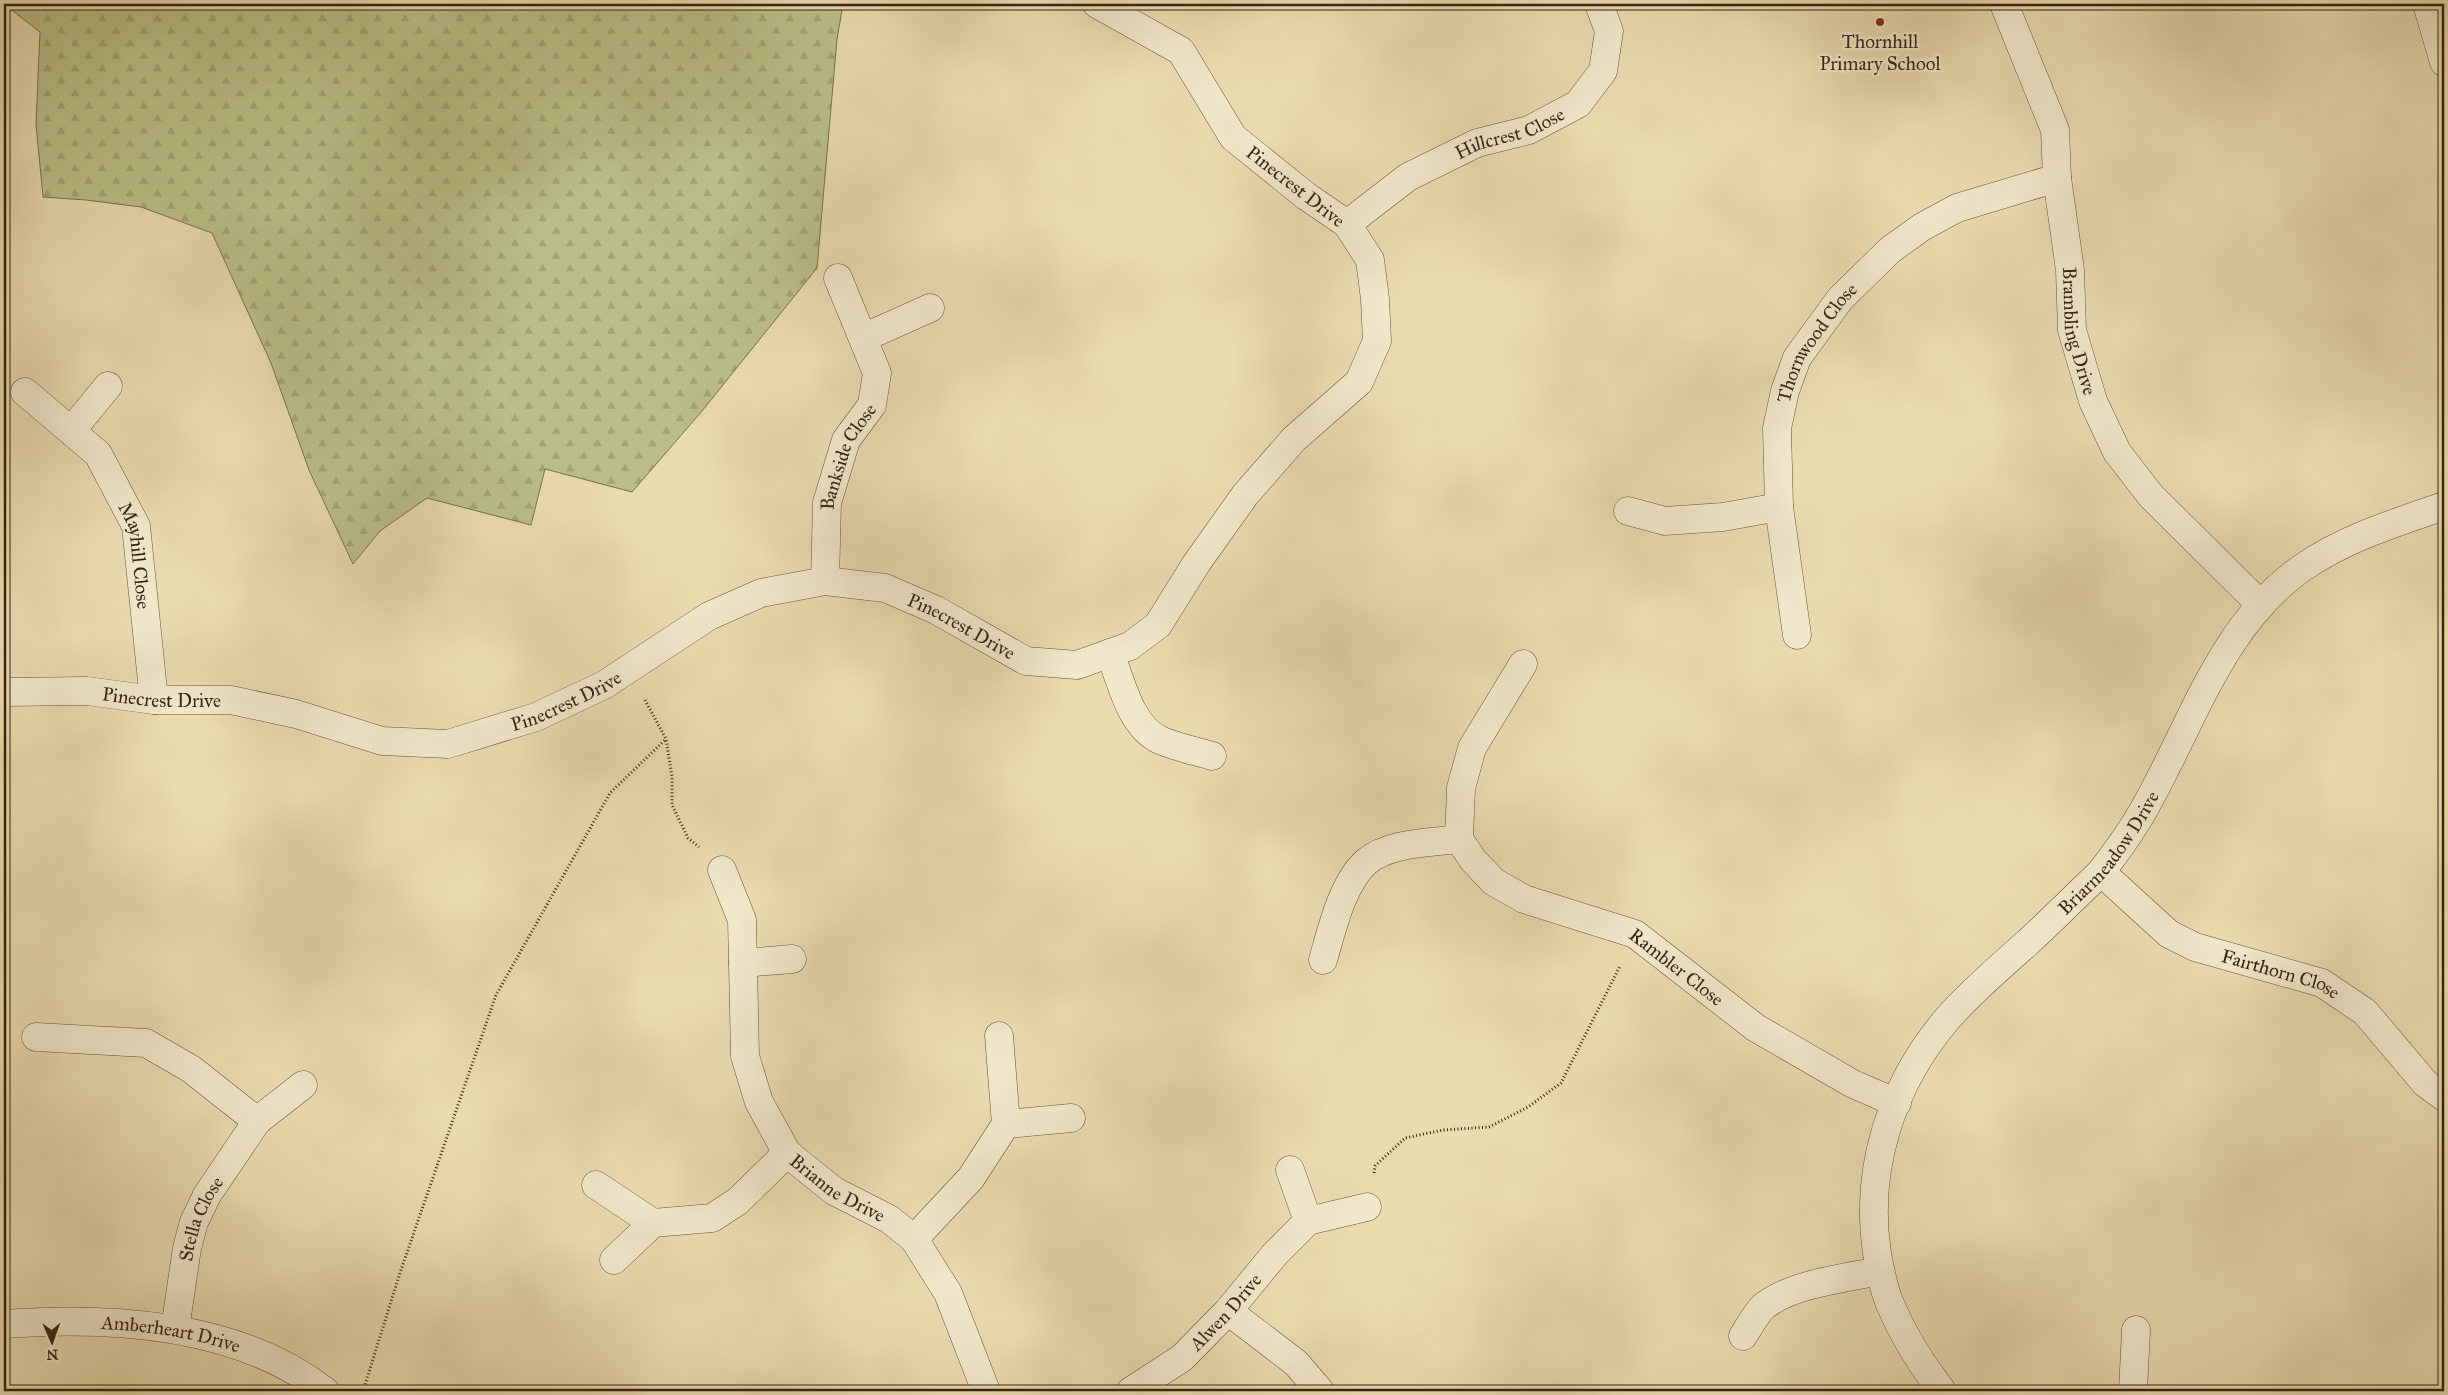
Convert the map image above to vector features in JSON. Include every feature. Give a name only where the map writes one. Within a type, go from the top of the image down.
[{"type":"street","name":"Pinecrest Drive","points":[[4,692],[87,691],[154,700],[231,700],[296,714],[382,742],[448,744],[536,717],[604,684],[709,616],[761,593],[825,581],[886,588],[936,610],[1026,661],[1077,665],[1130,646],[1158,625],[1196,564],[1245,495],[1294,438],[1359,382],[1377,341],[1376,299],[1370,260],[1347,224],[1306,196],[1233,137],[1181,51],[1097,4]]},
{"type":"street","name":"Hillcrest Close","points":[[1347,224],[1408,177],[1477,143],[1529,130],[1578,104],[1603,71],[1609,32],[1599,4]]},
{"type":"street","name":"Brambling Drive","points":[[2004,4],[2055,130],[2057,178],[2070,270],[2072,330],[2092,401],[2117,452],[2150,496],[2261,605]]},
{"type":"street","points":[[2427,4],[2444,62]]},
{"type":"street","name":"Thornwood Close","points":[[1797,635],[1779,507],[1777,428],[1785,391],[1797,358],[1840,299],[1890,250],[1922,226],[1957,208],[2057,178]]},
{"type":"street","name":"Bankside Close","points":[[825,581],[827,503],[846,440],[872,405],[877,373],[838,278]]},
{"type":"street","points":[[863,338],[930,308]]},
{"type":"street","points":[[71,431],[108,386]]},
{"type":"street","name":"Mayhill Close","points":[[25,392],[98,454],[136,526],[154,700]]},
{"type":"street","name":"Briarmeadow Drive","points":[[1942,1391],[1924,1368],[1906,1338],[1889,1303],[1880,1271],[1874,1233],[1873,1198],[1877,1164],[1886,1128],[1907,1078],[1924,1050],[1948,1018],[2101,872],[2120,848],[2140,816],[2223,657],[2241,629],[2261,605],[2301,569],[2333,548],[2371,532],[2444,506]]},
{"type":"street","points":[[1628,511],[1665,521],[1723,517],[1779,507]]},
{"type":"street","points":[[1110,653],[1129,701],[1146,731],[1159,740],[1212,756]]},
{"type":"street","points":[[1323,960],[1346,890],[1366,862],[1400,848],[1458,839],[1461,788],[1472,748],[1523,664]]},
{"type":"street","name":"Rambler Close","points":[[1458,839],[1473,860],[1494,882],[1524,899],[1635,934],[1756,1028],[1853,1084],[1897,1102]]},
{"type":"street","name":"Brianne Drive","points":[[722,870],[742,920],[745,1056],[759,1102],[788,1153],[834,1192],[889,1220],[914,1239],[948,1292],[986,1391]]},
{"type":"street","name":"Fairthorn Close","points":[[2101,872],[2169,934],[2195,947],[2322,983],[2341,994],[2365,1012],[2425,1083],[2444,1097]]},
{"type":"street","points":[[743,963],[792,959]]},
{"type":"street","points":[[914,1239],[971,1178],[1006,1124],[999,1036]]},
{"type":"street","points":[[36,1037],[146,1043],[191,1069],[257,1121]]},
{"type":"street","name":"Stella Close","points":[[175,1330],[187,1248],[194,1222],[207,1195],[257,1121],[303,1085]]},
{"type":"street","points":[[1006,1124],[1071,1118]]},
{"type":"street","points":[[614,1260],[653,1223],[712,1218],[738,1201],[788,1153]]},
{"type":"street","points":[[1290,1170],[1308,1221],[1367,1207]]},
{"type":"street","points":[[596,1184],[653,1223]]},
{"type":"street","name":"Alwen Drive","points":[[1131,1391],[1182,1358],[1228,1311],[1274,1254],[1308,1221]]},
{"type":"street","points":[[1743,1336],[1762,1308],[1779,1297],[1801,1289],[1880,1271]]},
{"type":"street","points":[[1228,1311],[1296,1363],[1320,1391]]},
{"type":"street","name":"Amberheart Drive","points":[[4,1324],[84,1323],[175,1330],[219,1338],[282,1364],[319,1390]]},
{"type":"street","points":[[2133,1391],[2136,1330]]},
{"type":"path","points":[[627,669],[666,739],[672,776],[672,805],[688,838],[722,870]]},
{"type":"path","points":[[363,1391],[400,1273],[496,995],[610,793],[666,739]]},
{"type":"path","points":[[1367,1207],[1375,1166],[1405,1138],[1443,1130],[1489,1127],[1528,1108],[1561,1083],[1635,934]]},
{"type":"green space","points":[[4,4],[843,4],[837,39],[817,268],[702,411],[632,492],[545,469],[531,525],[427,498],[380,531],[353,564],[309,470],[271,363],[212,233],[141,207],[43,197],[36,124],[40,32]]},
{"type":"place","name":"Thornhill Primary School","points":[[1880,22]]}]
